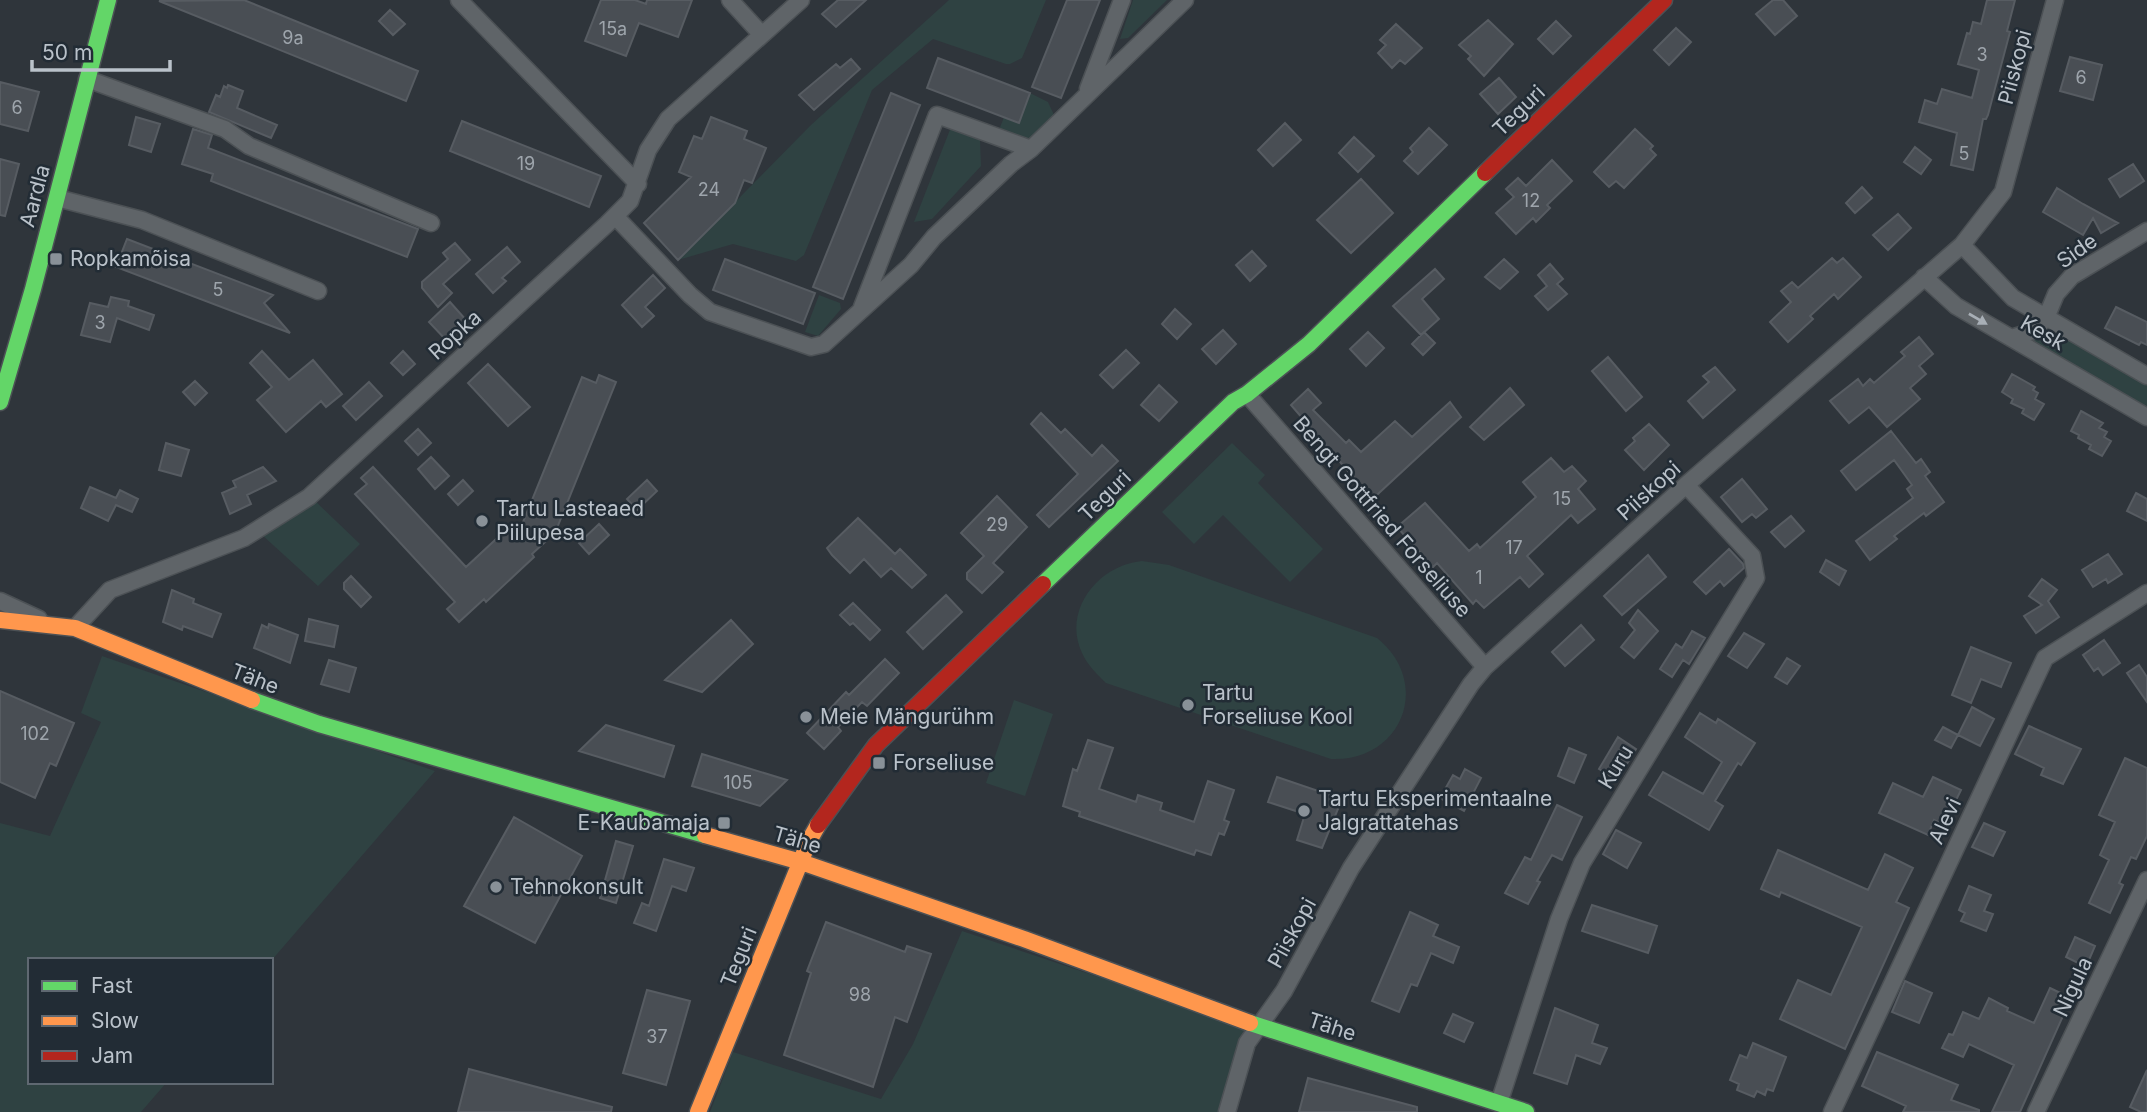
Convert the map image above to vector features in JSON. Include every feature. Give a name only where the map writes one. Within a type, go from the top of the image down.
[{"type":"street","name":"Aardla","points":[[0,402],[57,198],[108,0]]},
{"type":"street","points":[[459,0],[638,184]]},
{"type":"street","points":[[730,0],[762,35]]},
{"type":"street","name":"Ropka","points":[[75,628],[110,590],[244,538],[309,497],[630,201],[648,150],[668,120],[801,0]]},
{"type":"street","points":[[1085,96],[1122,0]]},
{"type":"street","points":[[615,216],[690,295],[710,312],[811,347],[824,344],[911,265],[934,237],[1011,164],[1031,149],[1185,0]]},
{"type":"street","name":"Teguri","points":[[698,1112],[821,819],[877,745],[1233,402],[1247,394],[1318,334],[1664,0]]},
{"type":"street","name":"Piiskopi","points":[[1227,1112],[1247,1043],[1284,991],[1351,867],[1471,684],[1485,667],[1686,485],[1962,245],[2003,192],[2055,0]]},
{"type":"street","points":[[87,79],[225,129],[249,146],[431,223]]},
{"type":"street","points":[[861,310],[937,115],[1031,149]]},
{"type":"street","points":[[57,198],[142,220],[318,291]]},
{"type":"street","name":"Side","points":[[2046,318],[2056,294],[2072,276],[2147,231]]},
{"type":"street","name":"Kesk","points":[[1962,245],[2013,298],[2147,376]]},
{"type":"street","name":"Kesk","points":[[1924,277],[1956,306],[2147,417]]},
{"type":"street","points":[[2011,338],[2033,331],[2046,318]]},
{"type":"street","name":"Bengt Gottfried Forseliuse","points":[[1247,394],[1485,667]]},
{"type":"street","name":"Kuru","points":[[1499,1103],[1559,919],[1583,863],[1756,578],[1752,556],[1686,485]]},
{"type":"street","name":"Alevi","points":[[1832,1112],[2045,658],[2147,593]]},
{"type":"street","name":"Tähe","points":[[0,601],[51,624]]},
{"type":"street","name":"Tähe","points":[[0,620],[75,628],[233,693],[318,724],[801,862],[1024,939],[1217,1012],[1526,1112]]},
{"type":"street","name":"Nigula","points":[[2036,1112],[2147,880]]},
{"type":"shaded area","points":[[949,0],[1046,0],[1022,58],[1006,64],[933,39],[872,90],[804,255],[796,261],[733,244],[678,260],[811,125]]},
{"type":"shaded area","points":[[1133,0],[1167,0],[1128,38],[1120,39]]},
{"type":"shaded area","points":[[1030,93],[1048,102],[1054,115],[1028,140],[999,130],[1004,117],[1019,122]]},
{"type":"shaded area","points":[[951,127],[980,140],[981,166],[932,219],[914,222]]},
{"type":"shaded area","points":[[819,295],[840,303],[841,309],[818,336],[805,332]]},
{"type":"shaded area","points":[[2056,324],[2147,376],[2147,417],[2024,345]]},
{"type":"shaded area","points":[[1232,443],[1265,475],[1258,483],[1323,549],[1290,582],[1223,515],[1194,544],[1162,512]]},
{"type":"shaded area","points":[[312,498],[360,544],[318,586],[261,534]]},
{"type":"shaded area","points":[[1142,561],[1169,565],[1377,638],[1394,656],[1403,676],[1406,697],[1402,716],[1392,734],[1376,748],[1356,757],[1331,759],[1106,683],[1082,653],[1077,637],[1081,606],[1098,581],[1111,571]]},
{"type":"shaded area","points":[[102,656],[435,771],[273,959],[28,958],[28,1084],[165,1084],[141,1112],[0,1112],[0,823],[50,836],[101,722],[81,713]]},
{"type":"shaded area","points":[[1014,700],[1053,714],[1025,796],[986,783]]},
{"type":"shaded area","points":[[962,931],[1245,1026],[1222,1112],[710,1112],[733,1052],[881,1099],[913,1044]]},
{"type":"building","points":[[244,0],[418,71],[406,101],[159,1]]},
{"type":"building","points":[[601,0],[635,0],[646,4],[647,0],[692,0],[678,37],[639,23],[626,56],[585,41]]},
{"type":"building","points":[[838,0],[866,0],[836,27],[822,14]]},
{"type":"building","points":[[1067,0],[1100,0],[1061,98],[1032,87]]},
{"type":"building","points":[[1773,0],[1783,0],[1797,16],[1775,35],[1756,14]]},
{"type":"building","points":[[1987,0],[2015,0],[2007,31],[2010,32],[1988,115],[1983,119],[1973,170],[1951,165],[1957,133],[1919,122],[1925,100],[1937,104],[1942,89],[1972,98],[1979,70],[1958,64],[1967,33],[1970,34],[1973,22],[1981,24]]},
{"type":"building","points":[[390,10],[405,24],[393,35],[379,21]]},
{"type":"building","points":[[1488,20],[1513,44],[1484,76],[1468,59],[1471,56],[1459,45]]},
{"type":"building","points":[[1556,21],[1571,36],[1553,54],[1538,39]]},
{"type":"building","points":[[1396,24],[1422,48],[1405,64],[1400,60],[1392,68],[1378,53],[1386,45],[1380,40]]},
{"type":"building","points":[[1676,28],[1691,42],[1669,65],[1654,50]]},
{"type":"building","points":[[2070,57],[2102,65],[2093,100],[2060,91]]},
{"type":"building","points":[[938,58],[1030,93],[1019,123],[927,88]]},
{"type":"building","points":[[851,59],[860,69],[814,110],[799,95],[836,64],[840,68]]},
{"type":"building","points":[[1499,78],[1516,97],[1498,114],[1480,94]]},
{"type":"building","points":[[0,82],[39,92],[28,131],[0,124]]},
{"type":"building","points":[[228,85],[243,91],[237,108],[277,125],[271,138],[209,112],[216,95],[220,97],[224,86],[227,88]]},
{"type":"building","points":[[891,93],[920,105],[843,299],[813,287]]},
{"type":"building","points":[[136,117],[160,124],[151,152],[129,145]]},
{"type":"building","points":[[711,117],[747,131],[744,139],[766,148],[752,183],[744,180],[735,203],[678,260],[644,223],[691,177],[679,172],[694,136],[702,139]]},
{"type":"building","points":[[462,121],[601,176],[589,207],[450,151]]},
{"type":"building","points":[[1285,123],[1301,140],[1273,166],[1258,150]]},
{"type":"building","points":[[1429,128],[1447,145],[1418,174],[1404,161],[1413,152],[1410,148]]},
{"type":"building","points":[[193,129],[212,135],[208,148],[418,229],[407,257],[211,181],[213,174],[182,164]]},
{"type":"building","points":[[1635,129],[1653,146],[1650,149],[1656,155],[1624,188],[1616,181],[1609,187],[1594,172]]},
{"type":"building","points":[[1354,137],[1374,156],[1358,172],[1339,153]]},
{"type":"building","points":[[1915,147],[1931,160],[1921,174],[1904,162]]},
{"type":"building","points":[[0,159],[19,164],[5,216],[0,215]]},
{"type":"building","points":[[1552,160],[1572,181],[1547,205],[1550,208],[1536,222],[1533,218],[1516,234],[1496,213],[1514,197],[1506,189],[1518,178],[1526,186]]},
{"type":"building","points":[[2133,164],[2144,181],[2120,197],[2109,179]]},
{"type":"building","points":[[1361,179],[1393,213],[1351,253],[1317,220]]},
{"type":"building","points":[[1862,187],[1872,198],[1855,213],[1846,203]]},
{"type":"building","points":[[2057,188],[2118,223],[2101,233],[2093,218],[2083,235],[2043,212]]},
{"type":"building","points":[[1898,214],[1911,228],[1888,250],[1873,235]]},
{"type":"building","points":[[127,239],[273,295],[264,303],[290,333],[116,267]]},
{"type":"building","points":[[455,243],[470,260],[443,284],[452,293],[438,307],[422,288],[422,282],[448,259],[443,253]]},
{"type":"building","points":[[507,247],[520,262],[502,278],[506,281],[493,293],[476,274]]},
{"type":"building","points":[[1252,251],[1266,266],[1250,281],[1236,265]]},
{"type":"building","points":[[1832,258],[1837,263],[1843,258],[1861,277],[1838,299],[1834,294],[1810,316],[1813,319],[1788,342],[1770,322],[1791,302],[1781,291],[1792,282],[1798,288]]},
{"type":"building","points":[[725,259],[815,293],[803,324],[713,290]]},
{"type":"building","points":[[1504,259],[1518,272],[1500,289],[1485,277]]},
{"type":"building","points":[[1550,264],[1563,279],[1557,284],[1567,294],[1548,310],[1535,296],[1547,286],[1538,275]]},
{"type":"building","points":[[1435,269],[1444,279],[1422,299],[1439,319],[1421,335],[1393,306]]},
{"type":"building","points":[[653,275],[665,288],[645,307],[654,316],[642,327],[622,305]]},
{"type":"building","points":[[111,297],[129,301],[128,306],[154,315],[149,330],[117,318],[110,342],[81,335],[90,303],[108,307]]},
{"type":"building","points":[[450,302],[466,320],[446,340],[429,322]]},
{"type":"building","points":[[2116,307],[2147,322],[2147,345],[2141,342],[2139,345],[2105,328]]},
{"type":"building","points":[[1175,309],[1191,324],[1177,339],[1162,324]]},
{"type":"building","points":[[1223,330],[1236,344],[1216,364],[1202,349]]},
{"type":"building","points":[[1368,332],[1384,348],[1366,366],[1350,349]]},
{"type":"building","points":[[1424,332],[1435,343],[1423,355],[1412,344]]},
{"type":"building","points":[[1919,337],[1933,354],[1919,366],[1926,374],[1910,388],[1920,399],[1887,427],[1869,407],[1849,423],[1830,401],[1858,379],[1863,386],[1870,379],[1874,383],[1905,356],[1901,352]]},
{"type":"building","points":[[1126,350],[1139,363],[1113,388],[1100,375]]},
{"type":"building","points":[[262,351],[289,380],[313,360],[342,394],[326,407],[321,401],[286,432],[257,400],[272,387],[250,363]]},
{"type":"building","points":[[403,351],[415,364],[403,375],[391,363]]},
{"type":"building","points":[[1608,357],[1642,397],[1626,411],[1592,371]]},
{"type":"building","points":[[488,364],[530,407],[508,426],[468,383]]},
{"type":"building","points":[[1715,367],[1735,390],[1703,418],[1688,401],[1709,382],[1703,376]]},
{"type":"building","points":[[2012,374],[2035,387],[2033,390],[2038,393],[2035,399],[2044,404],[2034,420],[2022,413],[2024,409],[2011,403],[2013,399],[2002,392]]},
{"type":"building","name":"Tartu Lasteaed Piilupesa","points":[[599,375],[616,382],[555,533],[532,554],[534,557],[486,602],[484,599],[459,622],[447,609],[455,602],[355,494],[367,484],[361,478],[373,467],[466,567],[508,528],[517,537],[582,377],[596,383]]},
{"type":"building","points":[[195,381],[207,393],[195,405],[183,392]]},
{"type":"building","points":[[369,382],[382,396],[356,420],[343,406]]},
{"type":"building","points":[[1159,385],[1177,402],[1159,421],[1141,405]]},
{"type":"building","points":[[1510,388],[1524,405],[1484,440],[1470,427]]},
{"type":"building","points":[[1308,389],[1321,403],[1313,410],[1346,443],[1349,440],[1361,452],[1395,421],[1412,437],[1450,402],[1461,417],[1366,505],[1354,491],[1360,485],[1291,405]]},
{"type":"building","points":[[2081,411],[2103,423],[2099,428],[2107,432],[2104,437],[2111,441],[2102,456],[2089,449],[2091,445],[2071,431]]},
{"type":"building","points":[[1041,413],[1061,433],[1065,429],[1092,456],[1102,445],[1118,461],[1049,527],[1037,515],[1078,474],[1031,424]]},
{"type":"building","points":[[1649,424],[1669,445],[1644,470],[1625,450],[1635,441],[1633,438]]},
{"type":"building","points":[[418,429],[431,443],[418,455],[405,441]]},
{"type":"building","points":[[1891,431],[1916,463],[1921,459],[1930,472],[1925,476],[1944,502],[1926,516],[1924,513],[1894,536],[1897,539],[1870,560],[1856,541],[1913,498],[1907,489],[1912,485],[1894,460],[1856,490],[1841,471]]},
{"type":"building","points":[[166,443],[189,450],[181,476],[159,470]]},
{"type":"building","points":[[431,457],[449,476],[435,489],[418,469]]},
{"type":"building","points":[[1551,458],[1564,472],[1572,466],[1586,481],[1578,489],[1595,509],[1578,523],[1571,515],[1527,556],[1543,574],[1529,587],[1520,577],[1484,608],[1476,600],[1473,604],[1437,563],[1433,567],[1397,527],[1425,503],[1469,551],[1477,544],[1480,548],[1536,497],[1523,482]]},
{"type":"building","points":[[263,467],[276,481],[247,495],[251,504],[230,514],[222,493],[236,487],[233,481]]},
{"type":"building","points":[[1742,479],[1767,509],[1756,518],[1752,514],[1742,522],[1721,497]]},
{"type":"building","points":[[463,480],[473,491],[458,505],[448,494]]},
{"type":"building","points":[[647,480],[657,491],[637,510],[627,499]]},
{"type":"building","points":[[90,487],[116,498],[120,490],[138,499],[132,512],[116,505],[108,521],[81,508]]},
{"type":"building","points":[[2136,493],[2147,499],[2147,521],[2127,511]]},
{"type":"building","points":[[997,496],[1027,527],[993,563],[1003,572],[982,593],[967,579],[967,573],[984,556],[961,533]]},
{"type":"building","points":[[1791,516],[1804,531],[1785,547],[1771,532]]},
{"type":"building","points":[[858,518],[895,554],[900,549],[926,575],[912,588],[891,568],[881,577],[864,559],[850,573],[827,548]]},
{"type":"building","points":[[599,524],[609,535],[589,554],[579,543]]},
{"type":"building","points":[[1729,549],[1744,568],[1724,586],[1720,581],[1706,594],[1694,582]]},
{"type":"building","points":[[2108,554],[2122,574],[2108,583],[2106,579],[2093,587],[2082,570]]},
{"type":"building","points":[[1648,555],[1666,577],[1622,615],[1604,596]]},
{"type":"building","points":[[1826,560],[1846,571],[1839,585],[1820,572]]},
{"type":"building","points":[[351,576],[371,597],[361,607],[344,589],[344,583]]},
{"type":"building","points":[[2042,579],[2057,590],[2048,601],[2059,617],[2036,633],[2024,616],[2042,605],[2029,596]]},
{"type":"building","points":[[172,590],[194,599],[193,603],[221,614],[212,637],[163,622]]},
{"type":"building","points":[[946,595],[962,612],[923,649],[907,632]]},
{"type":"building","points":[[853,603],[880,630],[870,640],[853,623],[850,625],[840,615]]},
{"type":"building","points":[[1638,610],[1658,631],[1634,658],[1621,647],[1635,630],[1629,623]]},
{"type":"building","points":[[309,619],[338,626],[334,647],[305,641]]},
{"type":"building","points":[[731,620],[753,644],[702,692],[665,680]]},
{"type":"building","points":[[269,624],[298,635],[290,663],[254,648],[262,625],[268,628]]},
{"type":"building","points":[[1581,625],[1594,640],[1565,666],[1552,652]]},
{"type":"building","points":[[1692,631],[1705,638],[1689,664],[1683,660],[1672,677],[1660,669],[1676,644],[1682,648]]},
{"type":"building","points":[[1744,633],[1764,644],[1747,668],[1728,656]]},
{"type":"building","points":[[2104,640],[2120,663],[2103,675],[2098,668],[2094,671],[2083,655]]},
{"type":"building","points":[[1971,647],[2011,663],[2001,687],[1981,679],[1971,703],[1952,695]]},
{"type":"building","points":[[1787,658],[1800,666],[1787,684],[1775,677]]},
{"type":"building","points":[[885,659],[899,673],[867,706],[862,702],[838,727],[841,731],[824,749],[807,733],[846,692],[849,695]]},
{"type":"building","points":[[329,660],[356,668],[349,692],[321,684]]},
{"type":"building","points":[[2139,665],[2147,677],[2147,702],[2127,673]]},
{"type":"building","points":[[0,691],[74,723],[56,766],[50,763],[35,798],[0,782]]},
{"type":"building","points":[[1972,707],[1994,719],[1980,746],[1958,735]]},
{"type":"building","points":[[1700,713],[1716,723],[1718,719],[1755,743],[1741,765],[1738,763],[1715,801],[1723,806],[1709,830],[1649,795],[1663,772],[1703,794],[1722,762],[1685,737]]},
{"type":"building","points":[[606,725],[674,746],[664,777],[579,751]]},
{"type":"building","points":[[2029,726],[2081,749],[2063,784],[2041,775],[2044,768],[2015,754]]},
{"type":"building","points":[[1943,727],[1958,735],[1951,748],[1935,740]]},
{"type":"building","points":[[1618,737],[1636,749],[1617,780],[1599,769]]},
{"type":"building","name":"Tartu Forseliuse Kool","points":[[1088,740],[1113,748],[1099,789],[1136,802],[1138,795],[1162,803],[1160,810],[1194,822],[1208,781],[1234,790],[1224,820],[1229,822],[1224,835],[1219,833],[1211,855],[1196,850],[1194,855],[1079,816],[1080,812],[1063,806],[1073,769],[1077,771]]},
{"type":"building","points":[[1569,748],[1586,755],[1574,783],[1558,776]]},
{"type":"building","points":[[702,754],[787,780],[760,806],[692,786]]},
{"type":"building","points":[[2125,758],[2147,768],[2147,836],[2136,859],[2131,857],[2119,883],[2123,885],[2110,913],[2089,903],[2109,860],[2100,855],[2115,822],[2099,815]]},
{"type":"building","points":[[1465,769],[1481,778],[1464,811],[1440,798],[1453,775],[1460,779]]},
{"type":"building","points":[[1277,777],[1342,799],[1322,848],[1297,840],[1305,814],[1268,802]]},
{"type":"building","points":[[1933,777],[1961,790],[1944,825],[1934,820],[1928,835],[1879,813],[1893,783],[1923,797]]},
{"type":"building","points":[[1557,805],[1582,817],[1562,860],[1552,855],[1528,904],[1505,893],[1525,857],[1531,860]]},
{"type":"building","points":[[514,817],[582,856],[535,943],[464,906]]},
{"type":"building","points":[[1984,823],[2005,832],[1993,856],[1972,847]]},
{"type":"building","points":[[1616,830],[1641,843],[1627,868],[1603,854]]},
{"type":"building","points":[[616,841],[633,846],[616,903],[600,898]]},
{"type":"building","points":[[1778,850],[1868,890],[1885,854],[1913,868],[1896,902],[1909,908],[1845,1049],[1780,1019],[1798,980],[1831,995],[1862,927],[1781,892],[1779,897],[1761,889]]},
{"type":"building","points":[[664,859],[694,868],[686,891],[672,886],[656,931],[634,923],[642,903],[649,906]]},
{"type":"building","points":[[1969,886],[1991,895],[1984,911],[1993,914],[1986,931],[1961,921],[1965,913],[1959,910]]},
{"type":"building","points":[[1592,905],[1657,926],[1648,953],[1582,931]]},
{"type":"building","points":[[1410,912],[1438,925],[1433,936],[1459,947],[1453,963],[1431,953],[1417,986],[1411,984],[1399,1012],[1372,1001]]},
{"type":"building","points":[[826,922],[905,952],[907,946],[931,954],[907,1022],[895,1017],[873,1087],[784,1055],[811,973],[807,971]]},
{"type":"building","points":[[2075,937],[2095,946],[2086,967],[2066,957]]},
{"type":"building","points":[[1905,981],[1932,993],[1919,1023],[1892,1012]]},
{"type":"building","points":[[2050,988],[2071,998],[2020,1112],[1992,1112],[2014,1065],[1969,1044],[1963,1057],[1942,1048],[1949,1034],[1953,1035],[1963,1012],[1979,1019],[1989,998],[2008,1008],[2007,1011],[2034,1023]]},
{"type":"building","points":[[647,990],[690,1001],[666,1085],[623,1073]]},
{"type":"building","points":[[1555,1008],[1598,1025],[1592,1043],[1607,1048],[1600,1064],[1576,1055],[1567,1084],[1534,1073]]},
{"type":"building","points":[[1453,1014],[1473,1023],[1464,1042],[1444,1033]]},
{"type":"building","points":[[1753,1043],[1786,1057],[1773,1091],[1767,1089],[1765,1095],[1757,1091],[1754,1097],[1737,1090],[1739,1084],[1730,1080],[1740,1055],[1747,1058]]},
{"type":"building","points":[[1877,1052],[1958,1085],[1951,1100],[1979,1112],[1903,1112],[1906,1106],[1862,1086]]},
{"type":"building","points":[[469,1069],[612,1107],[611,1112],[458,1112]]},
{"type":"building","points":[[2147,1070],[2147,1112],[2141,1112],[2130,1107]]},
{"type":"building","points":[[1308,1078],[1417,1107],[1417,1112],[1299,1112]]},
{"type":"traffic: fast","points":[[0,402],[33,289],[108,0]]},
{"type":"traffic: fast","points":[[1043,584],[1233,402],[1247,394],[1309,344],[1485,173]]},
{"type":"traffic: fast","points":[[252,700],[319,724],[705,835]]},
{"type":"traffic: fast","points":[[1250,1023],[1526,1112]]},
{"type":"traffic: slow","points":[[0,620],[75,628],[252,700]]},
{"type":"traffic: slow","points":[[698,1112],[809,841],[818,825]]},
{"type":"traffic: slow","points":[[705,835],[801,862],[1024,939],[1250,1023]]},
{"type":"traffic: jam","points":[[1485,173],[1664,0]]},
{"type":"traffic: jam","points":[[818,825],[876,745],[1043,584]]},
{"type":"place","name":"Ropkamõisa","points":[[56,259]]},
{"type":"place","name":"Tartu Lasteaed Piilupesa","points":[[482,521]]},
{"type":"place","name":"Tartu Forseliuse Kool","points":[[1188,705]]},
{"type":"place","name":"Meie Mängurühm","points":[[806,717]]},
{"type":"place","name":"Forseliuse","points":[[879,763]]},
{"type":"place","name":"Tartu Eksperimentaalne Jalgrattatehas","points":[[1304,811]]},
{"type":"place","name":"E-Kaubamaja","points":[[724,823]]},
{"type":"place","name":"Tehnokonsult","points":[[496,887]]}]
